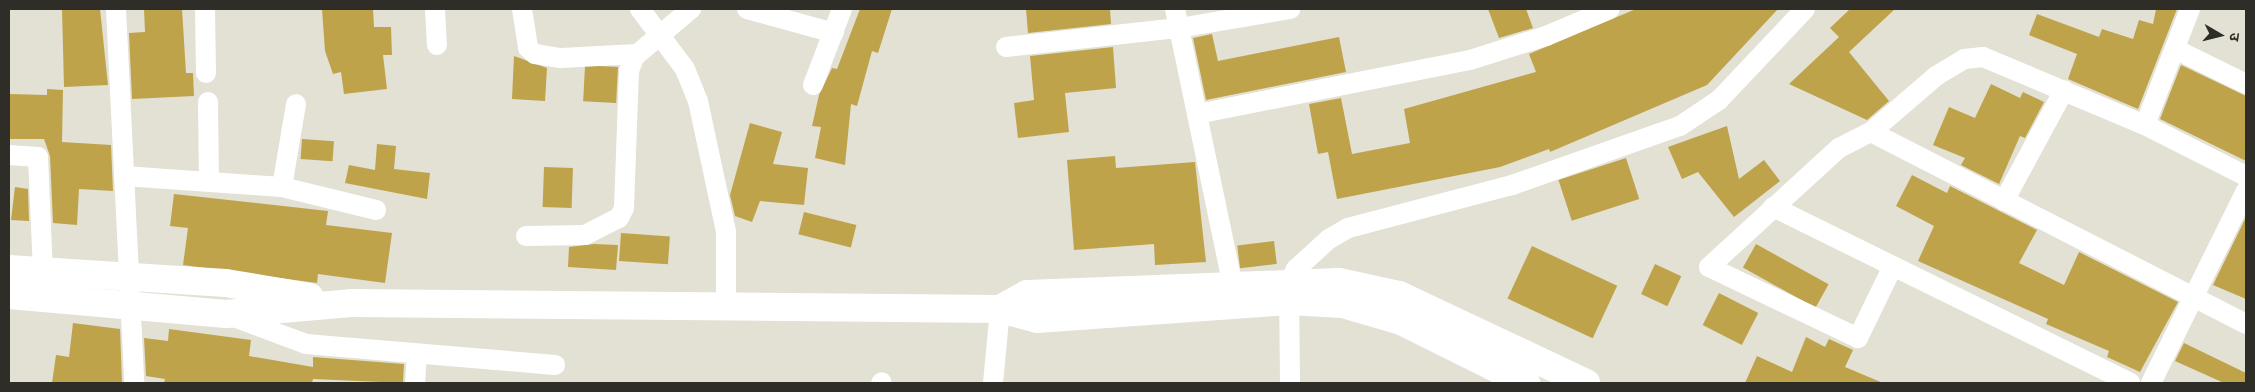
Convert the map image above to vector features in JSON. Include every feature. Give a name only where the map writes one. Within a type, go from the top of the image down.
[{"type":"street","points":[[116,9],[124,176],[133,306],[134,383]]},
{"type":"street","points":[[205,9],[206,73]]},
{"type":"street","points":[[434,9],[437,45]]},
{"type":"street","points":[[522,9],[528,48],[536,54],[561,58],[637,54]]},
{"type":"street","points":[[640,9],[685,69],[716,173],[726,232],[726,308]]},
{"type":"street","points":[[526,236],[584,235],[619,218],[624,208],[629,70],[637,54],[691,9]]},
{"type":"street","points":[[748,9],[834,33]]},
{"type":"street","points":[[813,86],[842,9]]},
{"type":"street","points":[[1006,47],[1177,18],[1290,9]]},
{"type":"street","points":[[1197,114],[1470,60],[1546,36],[1610,9]]},
{"type":"street","points":[[1290,383],[1289,292],[1296,270],[1328,238],[1348,228],[1512,185],[1680,126],[1718,100],[1805,9]]},
{"type":"street","points":[[2145,125],[2177,50],[2190,9]]},
{"type":"street","points":[[1177,18],[1232,283]]},
{"type":"street","points":[[2177,50],[2246,84]]},
{"type":"street","points":[[1892,268],[1858,338],[1709,267],[1839,148],[1871,132],[1936,76],[1964,59],[1983,56],[2145,125],[2246,176]]},
{"type":"street","points":[[2004,201],[2064,90]]},
{"type":"street","points":[[208,102],[209,179]]},
{"type":"street","points":[[282,187],[296,104]]},
{"type":"street","points":[[1871,132],[2004,201],[2194,295],[2246,324]]},
{"type":"street","points":[[9,155],[38,157],[43,272]]},
{"type":"street","points":[[124,176],[209,179],[282,187],[376,210]]},
{"type":"street","points":[[2151,383],[2246,191]]},
{"type":"street","points":[[1773,207],[2123,382]]},
{"type":"street","points":[[9,269],[226,283],[351,304]]},
{"type":"street","points":[[9,295],[226,314],[351,304],[854,310],[1000,309],[1037,319],[1289,292],[1339,282],[1399,295],[1586,383]]},
{"type":"street","points":[[1000,309],[1028,294],[1232,283],[1289,292],[1374,311],[1526,383]]},
{"type":"street","points":[[993,383],[1000,309]]},
{"type":"street","points":[[226,314],[306,344],[555,365]]},
{"type":"street","points":[[415,383],[417,354]]},
{"type":"building","points":[[62,9],[100,9],[108,85],[64,87]]},
{"type":"building","points":[[144,9],[182,9],[186,73],[193,73],[194,96],[132,99],[129,33],[145,32]]},
{"type":"building","points":[[322,9],[373,9],[374,27],[391,27],[392,55],[383,55],[387,89],[344,94],[341,72],[333,74],[325,51]]},
{"type":"building","points":[[860,9],[892,9],[878,53],[872,51],[857,106],[851,104],[845,165],[815,158],[821,127],[812,126],[819,95],[832,68],[837,69]]},
{"type":"building","points":[[1026,9],[1110,9],[1111,24],[1028,33]]},
{"type":"building","points":[[1488,9],[1526,9],[1533,28],[1499,38]]},
{"type":"building","points":[[1636,9],[1778,9],[1707,85],[1550,152],[1549,149],[1500,167],[1337,199],[1328,152],[1318,154],[1309,104],[1341,98],[1352,154],[1410,143],[1404,109],[1536,72],[1529,54]]},
{"type":"building","points":[[1850,9],[1895,9],[1849,52],[1889,101],[1867,120],[1789,84],[1839,37],[1830,28]]},
{"type":"building","points":[[2156,9],[2177,9],[2138,109],[2068,79],[2077,54],[2029,35],[2037,14],[2099,37],[2102,29],[2133,39],[2139,20],[2153,24]]},
{"type":"building","points":[[1212,34],[1218,61],[1339,37],[1346,72],[1206,100],[1193,38]]},
{"type":"building","points":[[1113,47],[1116,88],[1065,93],[1069,132],[1018,138],[1014,103],[1034,100],[1030,56]]},
{"type":"building","points":[[514,56],[547,68],[545,101],[512,99]]},
{"type":"building","points":[[585,65],[618,67],[616,103],[583,101]]},
{"type":"building","points":[[2181,65],[2246,96],[2246,161],[2160,119]]},
{"type":"building","points":[[1991,84],[2020,98],[2023,92],[2044,102],[2025,138],[2020,136],[1999,184],[1961,165],[1965,158],[1933,145],[1949,107],[1975,118]]},
{"type":"building","points":[[47,89],[63,90],[62,142],[111,145],[113,191],[79,189],[77,225],[53,223],[50,156],[44,139],[9,139],[9,94],[47,95]]},
{"type":"building","points":[[750,123],[782,132],[773,164],[808,168],[804,205],[760,201],[752,222],[735,216],[730,195]]},
{"type":"building","points":[[1727,126],[1739,179],[1764,160],[1780,181],[1734,217],[1698,172],[1682,179],[1668,147]]},
{"type":"building","points":[[302,139],[334,141],[333,161],[301,159]]},
{"type":"building","points":[[377,144],[396,146],[394,169],[430,173],[427,199],[345,183],[349,165],[375,170]]},
{"type":"building","points":[[1115,156],[1116,168],[1195,162],[1206,262],[1155,265],[1154,244],[1074,250],[1067,160]]},
{"type":"building","points":[[1626,158],[1639,199],[1572,221],[1558,180]]},
{"type":"building","points":[[544,167],[573,168],[572,208],[543,207]]},
{"type":"building","points":[[1912,175],[1947,193],[1950,186],[2037,230],[2019,263],[2064,285],[2079,252],[2178,302],[2140,372],[2107,357],[2109,351],[2046,324],[2048,319],[1918,261],[1934,226],[1896,206]]},
{"type":"building","points":[[15,187],[28,189],[29,221],[11,220]]},
{"type":"building","points":[[174,194],[328,211],[326,225],[392,233],[385,283],[318,274],[317,283],[183,265],[188,228],[170,226]]},
{"type":"building","points":[[804,212],[856,225],[851,247],[798,234]]},
{"type":"building","points":[[2246,217],[2246,299],[2213,285]]},
{"type":"building","points":[[621,233],[670,236],[668,264],[619,261]]},
{"type":"building","points":[[1274,241],[1277,264],[1240,268],[1237,246]]},
{"type":"building","points":[[594,244],[618,245],[616,270],[568,267],[569,247]]},
{"type":"building","points":[[1756,244],[1829,284],[1816,308],[1743,268]]},
{"type":"building","points":[[1532,246],[1617,286],[1593,338],[1507,299]]},
{"type":"building","points":[[1655,264],[1681,276],[1667,306],[1641,294]]},
{"type":"building","points":[[1719,293],[1758,313],[1742,345],[1703,325]]},
{"type":"building","points":[[73,323],[120,329],[122,383],[52,383],[56,355],[69,357]]},
{"type":"building","points":[[169,329],[251,340],[249,356],[313,367],[313,357],[404,364],[403,383],[313,379],[312,383],[164,383],[165,379],[146,376],[144,338],[168,341]]},
{"type":"building","points":[[1806,337],[1825,347],[1829,339],[1853,350],[1845,367],[1883,383],[1745,383],[1757,356],[1792,372]]},
{"type":"building","points":[[2184,343],[2246,373],[2246,383],[2224,383],[2175,361]]}]
